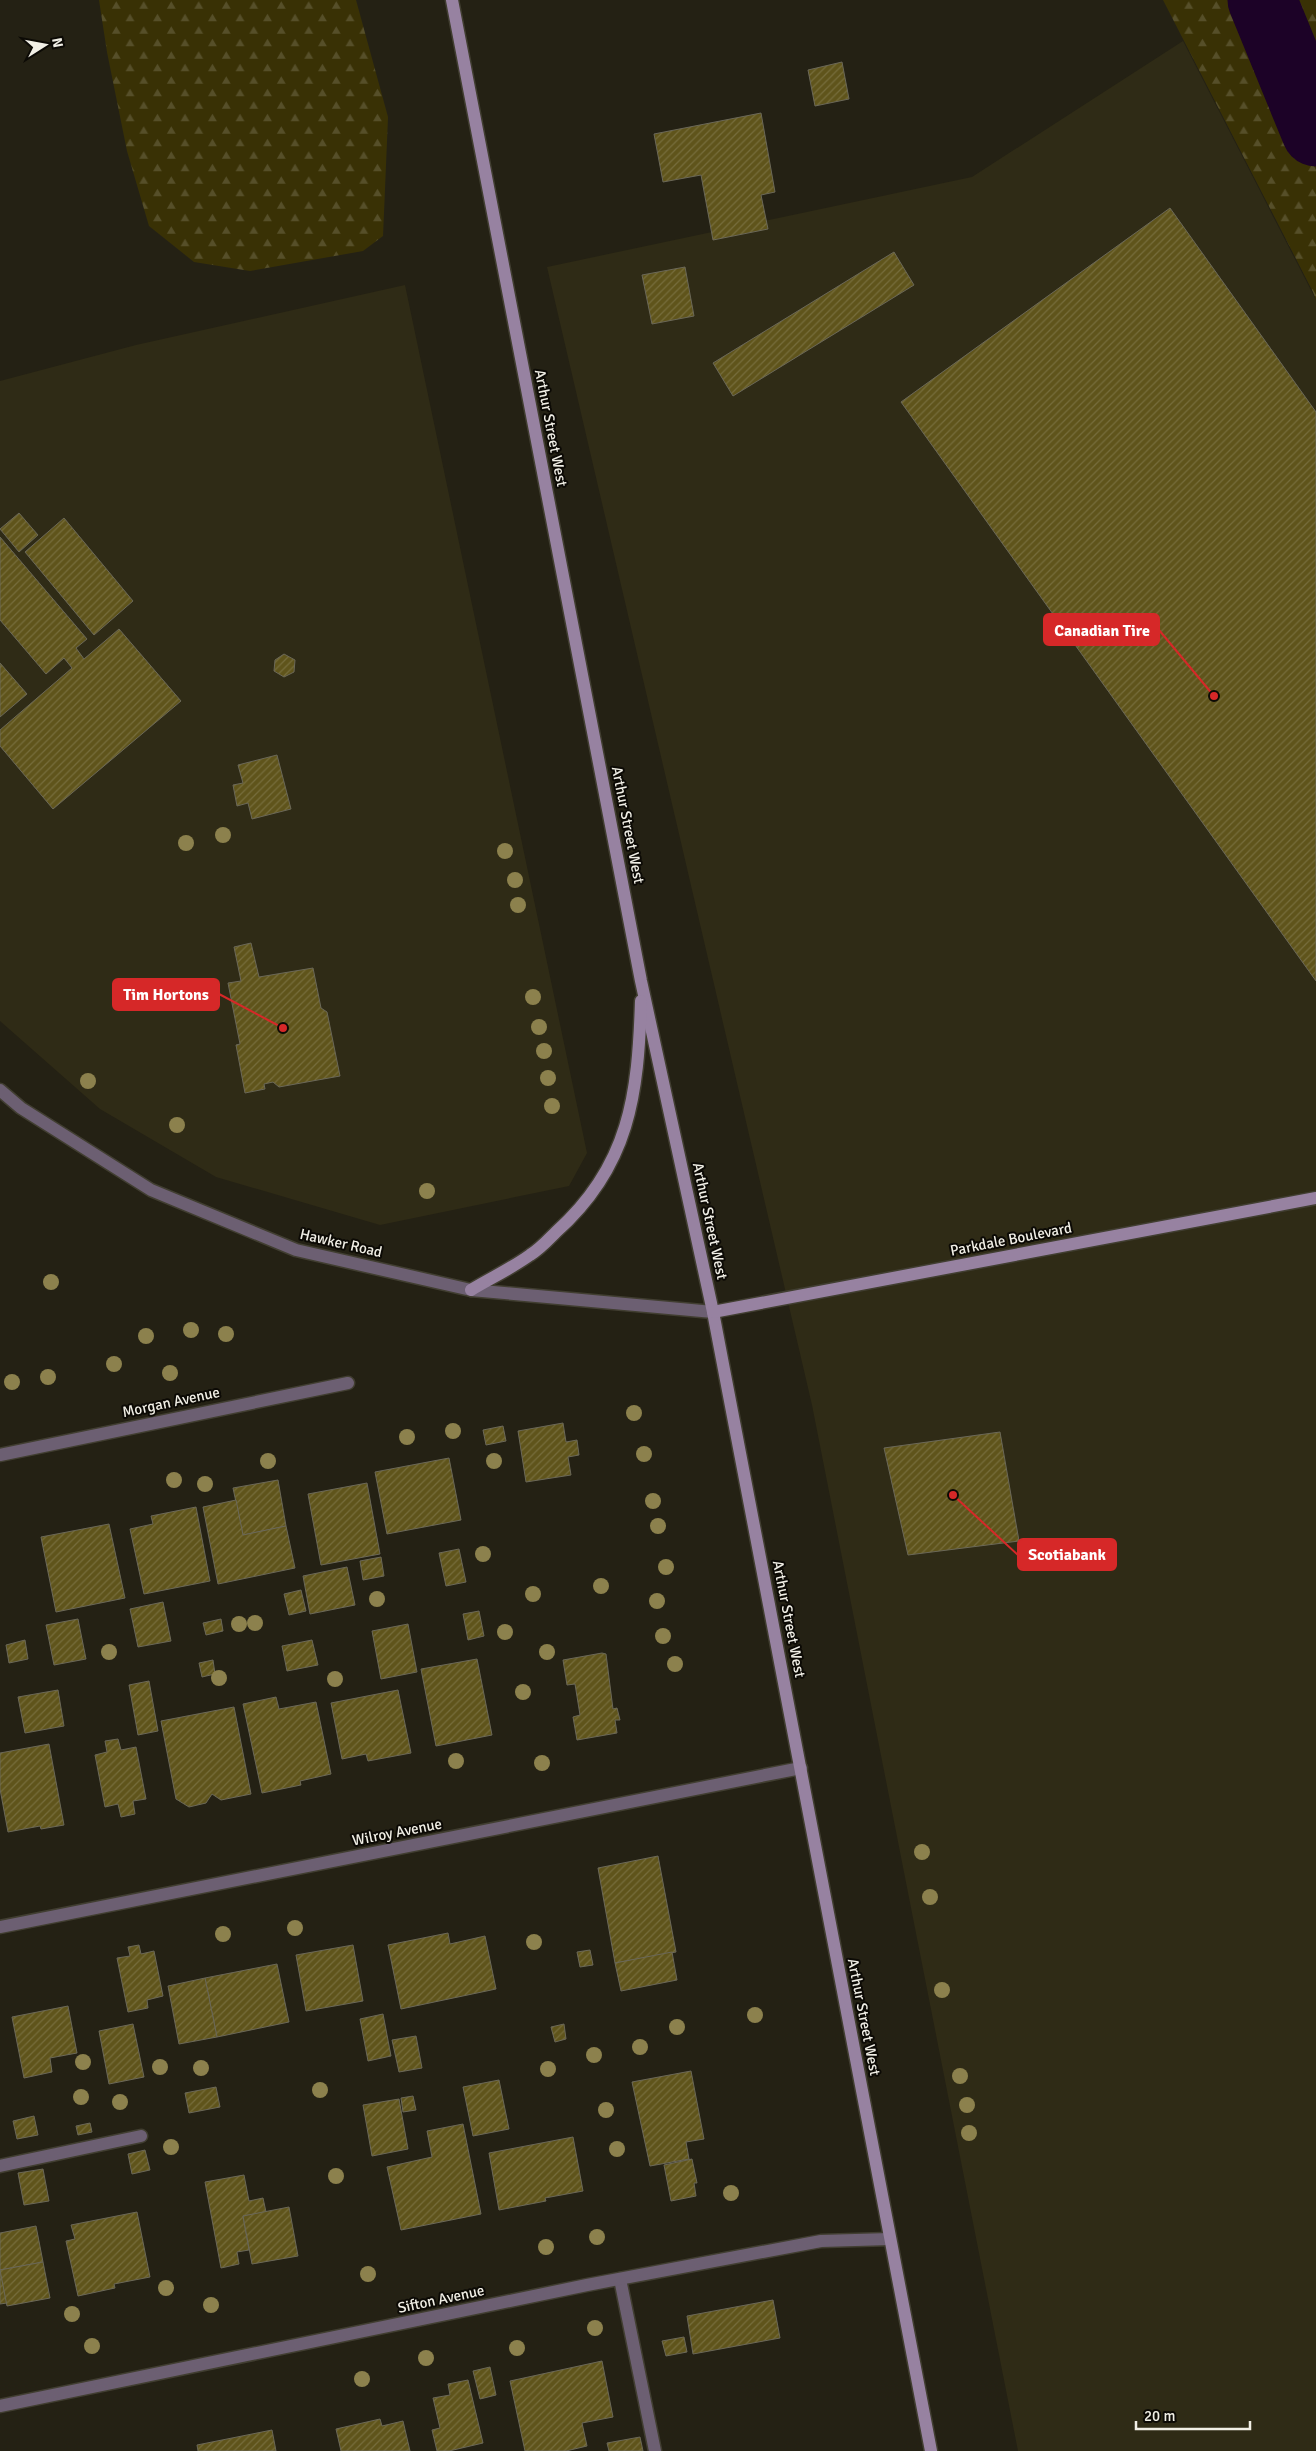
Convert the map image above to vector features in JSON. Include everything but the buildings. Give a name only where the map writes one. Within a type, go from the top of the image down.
[{"type":"main road","name":"Arthur Street West","points":[[452,0],[641,981],[713,1312],[931,2451]]},
{"type":"main road","points":[[471,1290],[538,1248],[577,1214],[612,1164],[630,1116],[639,1054],[641,981]]},
{"type":"main road","name":"Parkdale Boulevard","points":[[713,1312],[1316,1198]]},
{"type":"street","name":"Hawker Road","points":[[0,1090],[21,1108],[151,1190],[296,1250],[471,1290],[713,1312]]},
{"type":"street","name":"Morgan Avenue","points":[[0,1455],[348,1383]]},
{"type":"street","name":"Wilroy Avenue","points":[[0,1927],[801,1768]]},
{"type":"street","points":[[0,2166],[141,2136]]},
{"type":"street","name":"Sifton Avenue","points":[[0,2406],[620,2279],[821,2241],[890,2240]]},
{"type":"street","points":[[620,2279],[655,2451]]},
{"type":"shaded area","points":[[1183,41],[1316,300],[1316,2451],[1018,2451],[812,1405],[547,267],[972,177]]},
{"type":"shaded area","points":[[405,285],[587,1153],[569,1186],[380,1225],[216,1177],[100,1109],[0,1021],[0,381],[136,345]]},
{"type":"green space","points":[[99,0],[356,0],[388,117],[383,236],[363,251],[250,271],[194,262],[149,226],[127,151],[107,52]]},
{"type":"green space","points":[[1163,0],[1316,0],[1316,300],[1313,292]]},
{"type":"waterway","points":[[1262,0],[1316,132]]},
{"type":"place","name":"Canadian Tire","points":[[1214,696]]},
{"type":"place","name":"Tim Hortons","points":[[283,1028]]},
{"type":"place","name":"Scotiabank","points":[[953,1495]]}]
